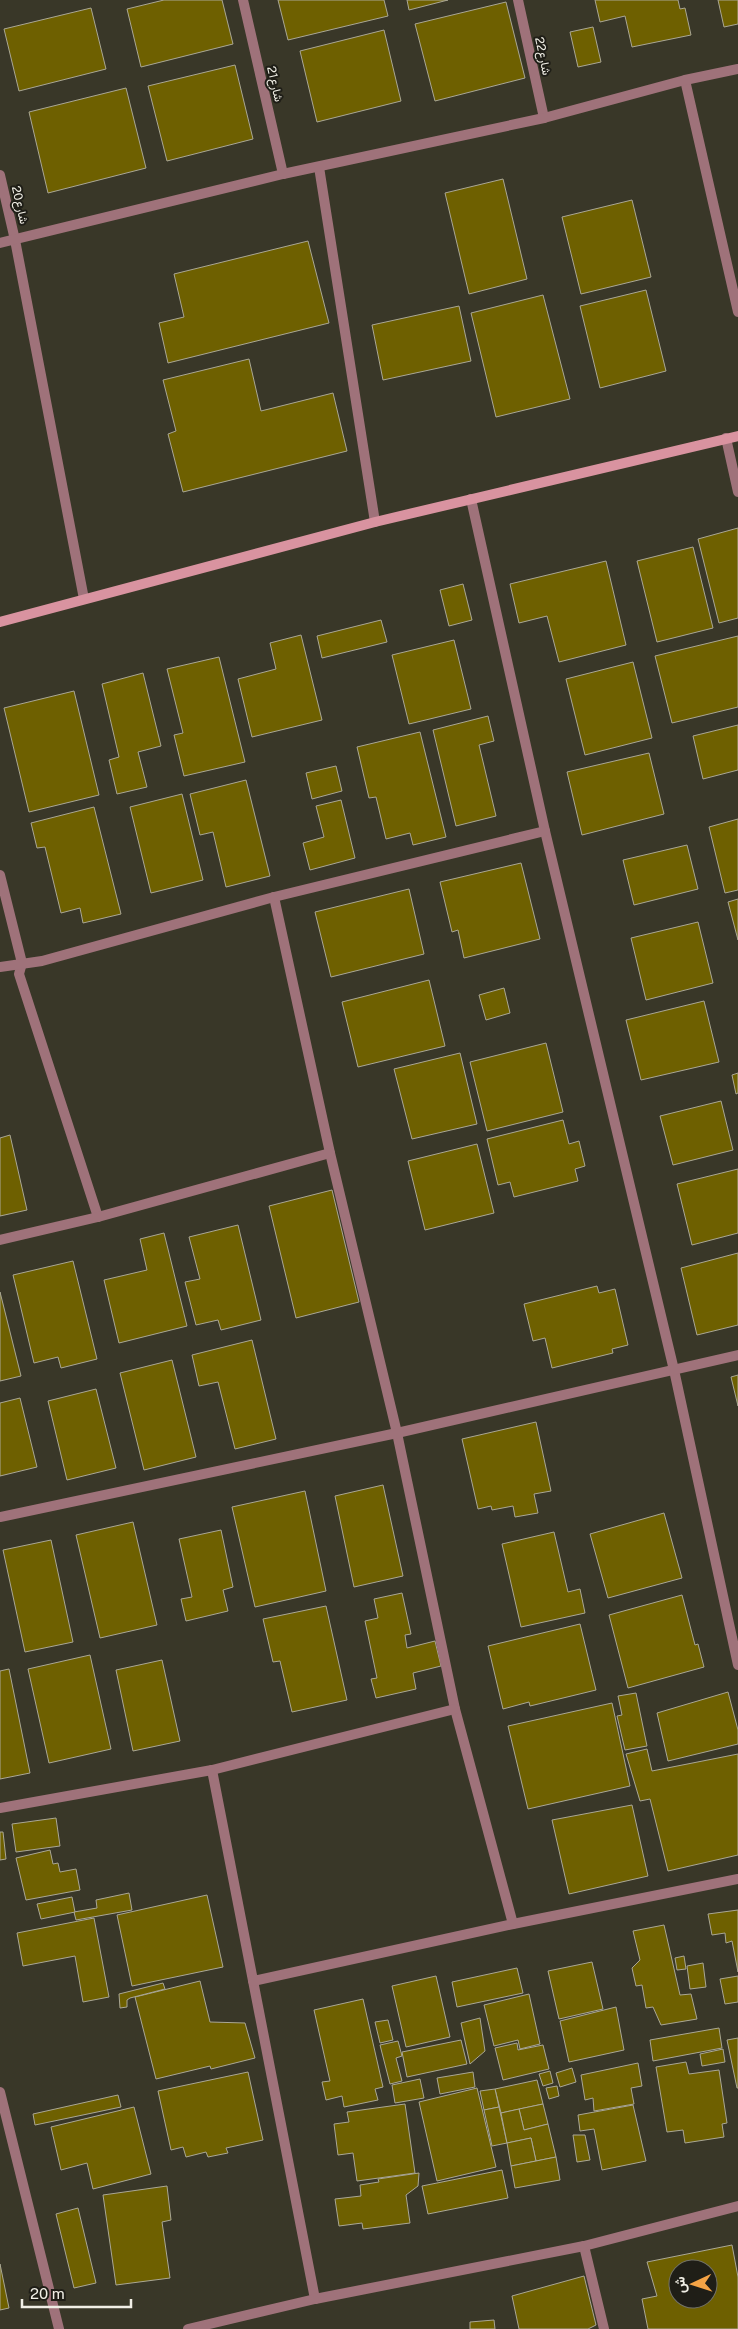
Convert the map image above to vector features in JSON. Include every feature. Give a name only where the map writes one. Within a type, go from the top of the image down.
[{"type":"street","name":"شارع21","points":[[243,0],[283,174]]},
{"type":"street","name":"شارع22","points":[[518,0],[544,118]]},
{"type":"street","points":[[0,243],[283,174],[544,118],[686,80],[738,69]]},
{"type":"street","points":[[686,80],[738,312]]},
{"type":"street","points":[[319,167],[375,522]]},
{"type":"street","name":"شارع20","points":[[0,175],[15,240],[84,599]]},
{"type":"street","points":[[0,622],[375,522],[738,436]]},
{"type":"street","points":[[726,438],[738,492]]},
{"type":"street","points":[[471,499],[545,831],[674,1370],[738,1665]]},
{"type":"street","points":[[0,966],[42,961],[274,897],[545,831]]},
{"type":"street","points":[[0,875],[22,963],[19,974],[98,1217]]},
{"type":"street","points":[[274,897],[330,1153],[397,1432],[455,1709],[513,1924]]},
{"type":"street","points":[[0,1240],[98,1217],[330,1153]]},
{"type":"street","points":[[0,1516],[397,1432],[738,1355]]},
{"type":"street","points":[[0,1808],[212,1770],[455,1709]]},
{"type":"street","points":[[212,1770],[314,2299]]},
{"type":"street","points":[[253,1982],[513,1924],[738,1879]]},
{"type":"street","points":[[0,2092],[59,2329]]},
{"type":"street","points":[[188,2329],[314,2299],[584,2246],[738,2206]]},
{"type":"street","points":[[584,2246],[604,2329]]},
{"type":"building","points":[[164,0],[222,0],[233,44],[141,67],[127,9]]},
{"type":"building","points":[[278,0],[384,0],[388,16],[288,40]]},
{"type":"building","points":[[407,0],[448,0],[409,10]]},
{"type":"building","points":[[595,0],[678,0],[680,9],[685,8],[691,35],[632,47],[625,16],[600,22]]},
{"type":"building","points":[[718,0],[738,0],[738,24],[724,27]]},
{"type":"building","points":[[506,2],[525,78],[435,101],[415,24]]},
{"type":"building","points":[[91,8],[106,69],[19,91],[4,29]]},
{"type":"building","points":[[593,27],[601,62],[578,67],[570,32]]},
{"type":"building","points":[[384,30],[401,101],[317,122],[300,51]]},
{"type":"building","points":[[235,65],[253,139],[167,161],[148,86]]},
{"type":"building","points":[[126,88],[146,168],[48,193],[29,112]]},
{"type":"building","points":[[503,179],[527,279],[469,294],[445,193]]},
{"type":"building","points":[[632,200],[651,277],[581,294],[562,217]]},
{"type":"building","points":[[308,241],[329,323],[168,363],[159,323],[184,317],[174,274]]},
{"type":"building","points":[[646,290],[666,371],[600,388],[580,306]]},
{"type":"building","points":[[543,295],[570,399],[496,417],[471,313]]},
{"type":"building","points":[[459,306],[471,361],[383,380],[372,325]]},
{"type":"building","points":[[249,359],[261,411],[333,393],[347,451],[183,492],[168,434],[176,431],[163,380]]},
{"type":"building","points":[[738,528],[738,618],[719,623],[698,539]]},
{"type":"building","points":[[693,547],[713,628],[657,642],[637,561]]},
{"type":"building","points":[[606,561],[626,645],[559,662],[547,616],[519,623],[510,584]]},
{"type":"building","points":[[463,584],[472,620],[449,626],[440,590]]},
{"type":"building","points":[[381,620],[387,642],[322,658],[317,636]]},
{"type":"building","points":[[301,635],[322,720],[252,737],[238,679],[276,669],[270,643]]},
{"type":"building","points":[[738,636],[738,707],[672,723],[655,656]]},
{"type":"building","points":[[454,640],[471,709],[409,724],[392,655]]},
{"type":"building","points":[[219,657],[245,762],[184,776],[174,735],[183,733],[167,669]]},
{"type":"building","points":[[633,662],[652,738],[585,755],[566,679]]},
{"type":"building","points":[[143,673],[161,746],[138,752],[147,787],[117,794],[109,760],[119,757],[102,684]]},
{"type":"building","points":[[74,691],[99,795],[29,812],[4,708]]},
{"type":"building","points":[[488,716],[494,741],[479,745],[496,816],[456,826],[433,730]]},
{"type":"building","points":[[738,725],[738,770],[703,779],[693,736]]},
{"type":"building","points":[[420,732],[446,837],[413,845],[410,833],[386,839],[376,797],[369,798],[357,747]]},
{"type":"building","points":[[649,753],[664,814],[582,835],[567,772]]},
{"type":"building","points":[[336,766],[342,791],[312,799],[306,773]]},
{"type":"building","points":[[246,780],[270,876],[226,887],[213,832],[200,835],[190,794]]},
{"type":"building","points":[[182,794],[203,880],[151,893],[130,807]]},
{"type":"building","points":[[341,800],[355,858],[310,870],[303,843],[324,837],[316,806]]},
{"type":"building","points":[[94,807],[121,914],[83,923],[80,908],[61,913],[45,847],[37,848],[31,823]]},
{"type":"building","points":[[738,819],[738,890],[725,893],[709,827]]},
{"type":"building","points":[[687,845],[698,889],[634,905],[623,860]]},
{"type":"building","points":[[521,863],[540,939],[464,958],[458,930],[452,932],[440,882]]},
{"type":"building","points":[[409,889],[424,954],[331,977],[315,912]]},
{"type":"building","points":[[738,899],[738,940],[728,902]]},
{"type":"building","points":[[698,922],[713,983],[646,1000],[631,938]]},
{"type":"building","points":[[429,980],[445,1046],[358,1067],[342,1002]]},
{"type":"building","points":[[504,988],[510,1013],[486,1020],[479,995]]},
{"type":"building","points":[[704,1001],[719,1062],[641,1080],[626,1020]]},
{"type":"building","points":[[546,1043],[563,1112],[487,1131],[470,1062]]},
{"type":"building","points":[[460,1053],[477,1124],[412,1139],[394,1069]]},
{"type":"building","points":[[738,1073],[738,1093],[736,1094],[732,1075]]},
{"type":"building","points":[[721,1101],[733,1150],[673,1165],[660,1116]]},
{"type":"building","points":[[563,1120],[569,1144],[579,1141],[585,1166],[575,1169],[578,1181],[514,1197],[510,1182],[498,1185],[487,1139]]},
{"type":"building","points":[[10,1135],[27,1210],[0,1216],[0,1138]]},
{"type":"building","points":[[477,1144],[494,1213],[425,1230],[408,1161]]},
{"type":"building","points":[[738,1169],[738,1233],[692,1245],[677,1184]]},
{"type":"building","points":[[332,1190],[359,1302],[296,1318],[269,1206]]},
{"type":"building","points":[[238,1225],[261,1320],[221,1330],[218,1320],[196,1325],[185,1282],[200,1279],[189,1237]]},
{"type":"building","points":[[164,1233],[187,1326],[119,1343],[104,1280],[147,1270],[140,1239]]},
{"type":"building","points":[[738,1253],[738,1325],[697,1335],[681,1268]]},
{"type":"building","points":[[73,1261],[97,1359],[61,1368],[58,1357],[34,1363],[13,1275]]},
{"type":"building","points":[[597,1286],[599,1293],[615,1289],[628,1345],[612,1349],[613,1353],[552,1368],[545,1338],[533,1341],[524,1304]]},
{"type":"building","points":[[0,1292],[21,1376],[0,1381]]},
{"type":"building","points":[[252,1340],[276,1439],[235,1449],[218,1382],[199,1386],[192,1355]]},
{"type":"building","points":[[172,1360],[196,1457],[144,1470],[120,1373]]},
{"type":"building","points":[[738,1375],[738,1406],[731,1377]]},
{"type":"building","points":[[96,1389],[116,1468],[67,1480],[48,1401]]},
{"type":"building","points":[[20,1398],[37,1467],[0,1476],[0,1403]]},
{"type":"building","points":[[536,1422],[551,1491],[534,1494],[538,1513],[515,1517],[513,1506],[492,1510],[491,1506],[478,1509],[462,1439]]},
{"type":"building","points":[[383,1485],[403,1576],[354,1587],[335,1496]]},
{"type":"building","points":[[305,1491],[326,1591],[255,1607],[232,1507]]},
{"type":"building","points":[[664,1513],[682,1578],[608,1598],[590,1534]]},
{"type":"building","points":[[133,1522],[157,1625],[100,1638],[76,1535]]},
{"type":"building","points":[[221,1530],[233,1587],[223,1590],[228,1611],[186,1621],[181,1599],[192,1597],[179,1539]]},
{"type":"building","points":[[554,1532],[568,1592],[580,1589],[585,1613],[521,1627],[502,1544]]},
{"type":"building","points":[[51,1540],[73,1642],[25,1652],[3,1550]]},
{"type":"building","points":[[402,1593],[411,1634],[405,1635],[407,1648],[435,1641],[441,1666],[413,1673],[416,1689],[376,1698],[371,1679],[377,1678],[365,1621],[378,1618],[374,1599]]},
{"type":"building","points":[[682,1595],[695,1645],[698,1644],[704,1667],[628,1688],[609,1615]]},
{"type":"building","points":[[326,1606],[347,1700],[292,1712],[280,1661],[273,1662],[263,1619]]},
{"type":"building","points":[[580,1624],[596,1690],[530,1706],[529,1702],[503,1709],[488,1646]]},
{"type":"building","points":[[90,1655],[111,1749],[49,1763],[28,1669]]},
{"type":"building","points":[[162,1660],[180,1741],[133,1751],[116,1670]]},
{"type":"building","points":[[9,1669],[30,1773],[0,1779],[0,1671]]},
{"type":"building","points":[[728,1692],[738,1730],[738,1744],[668,1761],[657,1713]]},
{"type":"building","points":[[636,1693],[647,1746],[625,1750],[617,1716],[622,1715],[618,1696]]},
{"type":"building","points":[[612,1703],[630,1786],[528,1809],[508,1726]]},
{"type":"building","points":[[647,1749],[652,1771],[738,1754],[738,1855],[668,1871],[650,1799],[640,1801],[626,1754]]},
{"type":"building","points":[[632,1805],[648,1876],[569,1894],[552,1820]]},
{"type":"building","points":[[56,1818],[60,1846],[16,1852],[12,1824]]},
{"type":"building","points":[[0,1832],[3,1832],[6,1859],[0,1860]]},
{"type":"building","points":[[50,1850],[53,1864],[58,1863],[60,1872],[76,1869],[80,1890],[26,1900],[16,1858]]},
{"type":"building","points":[[129,1893],[132,1910],[76,1920],[74,1912],[97,1908],[96,1900]]},
{"type":"building","points":[[207,1895],[223,1967],[132,1986],[117,1915]]},
{"type":"building","points":[[72,1897],[75,1912],[41,1919],[37,1904]]},
{"type":"building","points":[[738,1910],[738,1972],[732,1941],[726,1943],[725,1933],[712,1935],[708,1914]]},
{"type":"building","points":[[94,1918],[109,1997],[83,2002],[75,1956],[23,1966],[17,1933]]},
{"type":"building","points":[[664,1925],[680,1995],[691,1994],[697,2019],[661,2025],[653,2007],[646,2008],[642,1985],[636,1986],[632,1968],[640,1960],[633,1931]]},
{"type":"building","points":[[684,1956],[686,1969],[677,1970],[675,1958]]},
{"type":"building","points":[[592,1962],[603,2009],[559,2019],[548,1971]]},
{"type":"building","points":[[703,1963],[706,1987],[690,1989],[687,1966]]},
{"type":"building","points":[[517,1968],[523,1993],[457,2007],[452,1982]]},
{"type":"building","points":[[436,1976],[450,2037],[406,2047],[392,1986]]},
{"type":"building","points":[[738,1976],[738,2002],[725,2004],[720,1979]]},
{"type":"building","points":[[200,1981],[210,2022],[245,2023],[255,2058],[211,2069],[210,2066],[156,2079],[135,1997]]},
{"type":"building","points":[[163,1983],[165,1989],[130,1998],[127,2000],[127,2007],[120,2008],[119,1994]]},
{"type":"building","points":[[529,1994],[540,2044],[520,2049],[518,2040],[494,2046],[484,2005]]},
{"type":"building","points":[[363,1999],[383,2087],[375,2089],[378,2100],[344,2107],[342,2096],[326,2100],[322,2082],[330,2081],[314,2010]]},
{"type":"building","points":[[616,2007],[624,2050],[569,2062],[560,2021]]},
{"type":"building","points":[[480,2018],[485,2051],[470,2064],[461,2023]]},
{"type":"building","points":[[388,2020],[393,2040],[380,2043],[375,2022]]},
{"type":"building","points":[[719,2028],[722,2048],[653,2061],[650,2040]]},
{"type":"building","points":[[738,2038],[738,2088],[737,2088],[727,2040]]},
{"type":"building","points":[[461,2040],[467,2064],[407,2077],[402,2052]]},
{"type":"building","points":[[398,2041],[402,2056],[396,2058],[402,2081],[390,2084],[380,2045]]},
{"type":"building","points":[[517,2043],[518,2050],[543,2045],[549,2069],[503,2080],[495,2048]]},
{"type":"building","points":[[723,2049],[725,2062],[702,2066],[700,2054]]},
{"type":"building","points":[[686,2062],[689,2074],[719,2070],[727,2123],[722,2124],[724,2137],[685,2143],[683,2130],[667,2132],[656,2067]]},
{"type":"building","points":[[638,2063],[642,2086],[631,2088],[634,2104],[594,2111],[593,2098],[585,2100],[581,2075]]},
{"type":"building","points":[[572,2068],[576,2082],[560,2087],[556,2073]]},
{"type":"building","points":[[550,2071],[553,2083],[543,2086],[539,2074]]},
{"type":"building","points":[[248,2072],[263,2140],[226,2148],[228,2153],[208,2157],[206,2152],[186,2157],[183,2147],[171,2150],[158,2091]]},
{"type":"building","points":[[473,2072],[475,2087],[440,2094],[437,2078]]},
{"type":"building","points":[[420,2079],[424,2098],[395,2103],[392,2085]]},
{"type":"building","points":[[537,2080],[543,2104],[501,2113],[495,2089]]},
{"type":"building","points":[[557,2086],[559,2096],[549,2099],[546,2088]]},
{"type":"building","points":[[477,2088],[496,2167],[437,2181],[419,2102]]},
{"type":"building","points":[[495,2089],[499,2107],[484,2110],[480,2091]]},
{"type":"building","points":[[118,2095],[121,2107],[35,2125],[33,2114]]},
{"type":"building","points":[[405,2104],[415,2173],[357,2181],[353,2153],[338,2155],[334,2124],[349,2122],[347,2112]]},
{"type":"building","points":[[543,2104],[548,2124],[524,2130],[519,2109]]},
{"type":"building","points":[[633,2105],[646,2161],[602,2170],[594,2129],[580,2131],[578,2115]]},
{"type":"building","points":[[134,2107],[151,2174],[93,2189],[87,2163],[61,2170],[51,2127]]},
{"type":"building","points":[[499,2107],[507,2143],[492,2146],[484,2110]]},
{"type":"building","points":[[519,2109],[524,2130],[548,2124],[556,2157],[536,2161],[531,2138],[507,2143],[501,2113]]},
{"type":"building","points":[[573,2135],[585,2135],[590,2160],[577,2162]]},
{"type":"building","points":[[531,2138],[536,2161],[511,2166],[507,2143]]},
{"type":"building","points":[[556,2157],[560,2180],[515,2188],[511,2166]]},
{"type":"building","points":[[502,2170],[508,2198],[428,2214],[422,2186]]},
{"type":"building","points":[[419,2173],[418,2186],[406,2195],[410,2223],[363,2229],[362,2223],[339,2226],[335,2199],[361,2196],[360,2185],[379,2182],[378,2179]]},
{"type":"building","points":[[167,2186],[171,2220],[162,2222],[170,2278],[116,2285],[103,2195]]},
{"type":"building","points":[[78,2208],[96,2283],[74,2288],[56,2214]]},
{"type":"building","points":[[732,2245],[738,2277],[738,2329],[648,2329],[642,2299],[657,2296],[647,2262]]},
{"type":"building","points":[[0,2264],[9,2308],[0,2310]]},
{"type":"building","points":[[584,2276],[596,2325],[588,2329],[519,2329],[512,2296]]},
{"type":"building","points":[[494,2320],[495,2329],[470,2329],[470,2322]]}]
